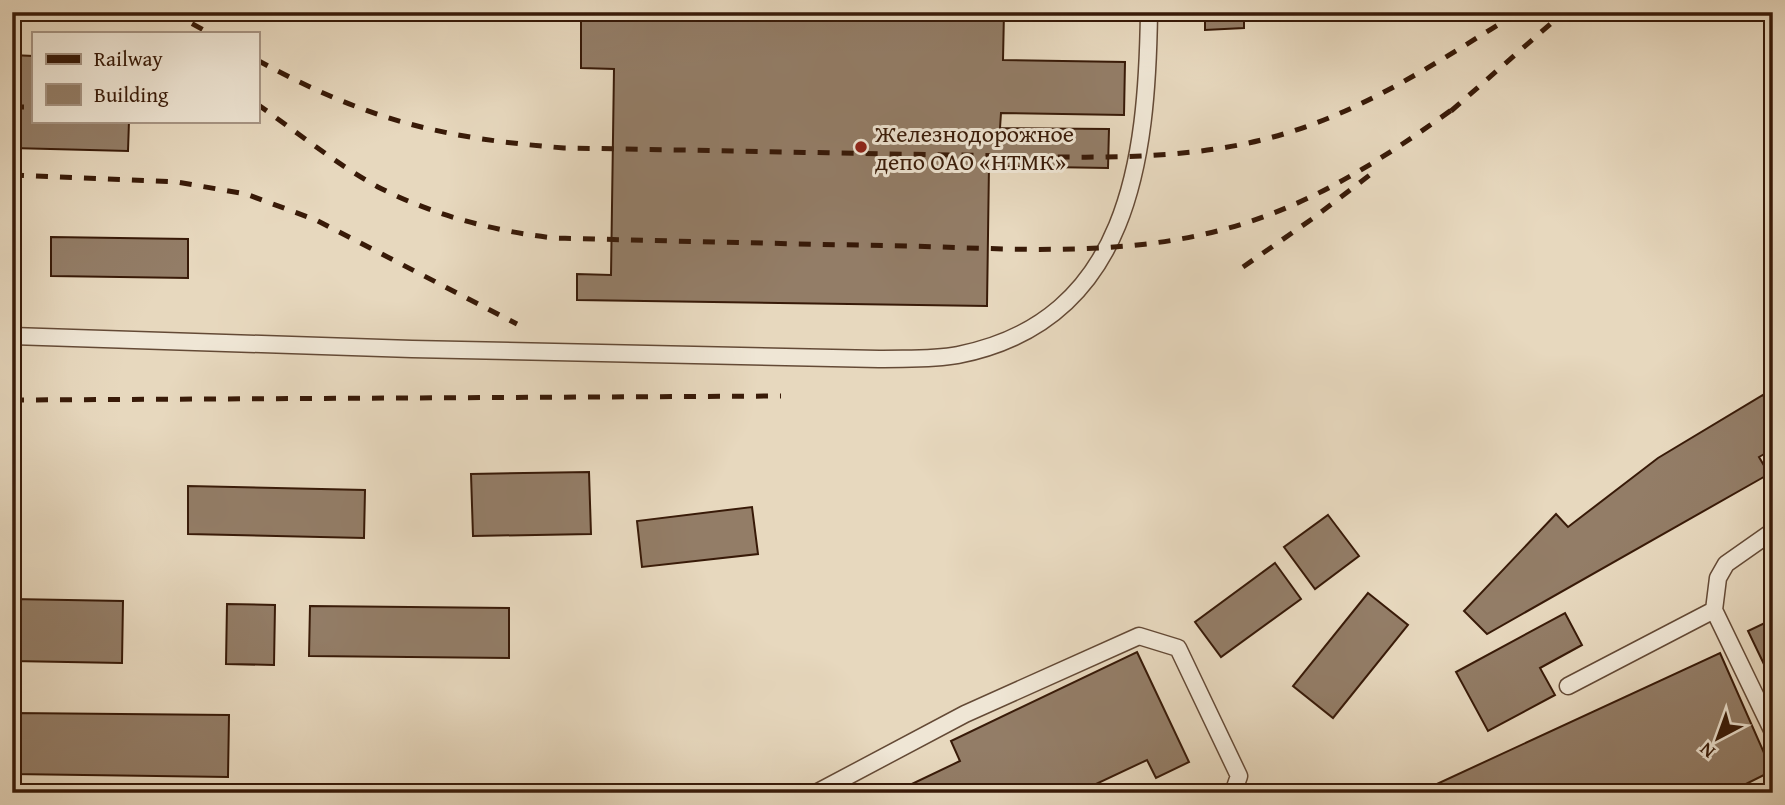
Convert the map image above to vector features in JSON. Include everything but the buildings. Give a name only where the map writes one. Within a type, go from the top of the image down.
[{"type":"lane","points":[[12,337],[865,359],[937,358],[980,350],[1028,330],[1063,304],[1089,277],[1122,220],[1138,155],[1149,12]]},
{"type":"lane","points":[[1773,531],[1726,564],[1718,578],[1714,610],[1773,732]]},
{"type":"lane","points":[[1568,686],[1714,610]]},
{"type":"lane","points":[[816,793],[965,714],[1139,636],[1178,648],[1239,776],[1233,793]]},
{"type":"railway","points":[[171,12],[207,32]]},
{"type":"railway","points":[[259,61],[334,98],[370,112],[441,132],[520,144],[564,148],[1124,157],[1208,150],[1249,143],[1321,121],[1408,79],[1519,12]]},
{"type":"railway","points":[[1451,111],[1564,12]]},
{"type":"railway","points":[[259,105],[378,187],[442,214],[508,231],[554,238],[1028,249],[1147,244],[1186,238],[1257,219],[1317,194],[1375,162],[1457,106]]},
{"type":"railway","points":[[12,107],[32,107]]},
{"type":"railway","points":[[1243,267],[1371,174]]},
{"type":"railway","points":[[12,175],[177,182],[246,194],[316,220],[517,324]]},
{"type":"railway","points":[[12,400],[781,396]]},
{"type":"place","name":"Железнодорожное депо ОАО «НТМК»","points":[[861,147]]}]
